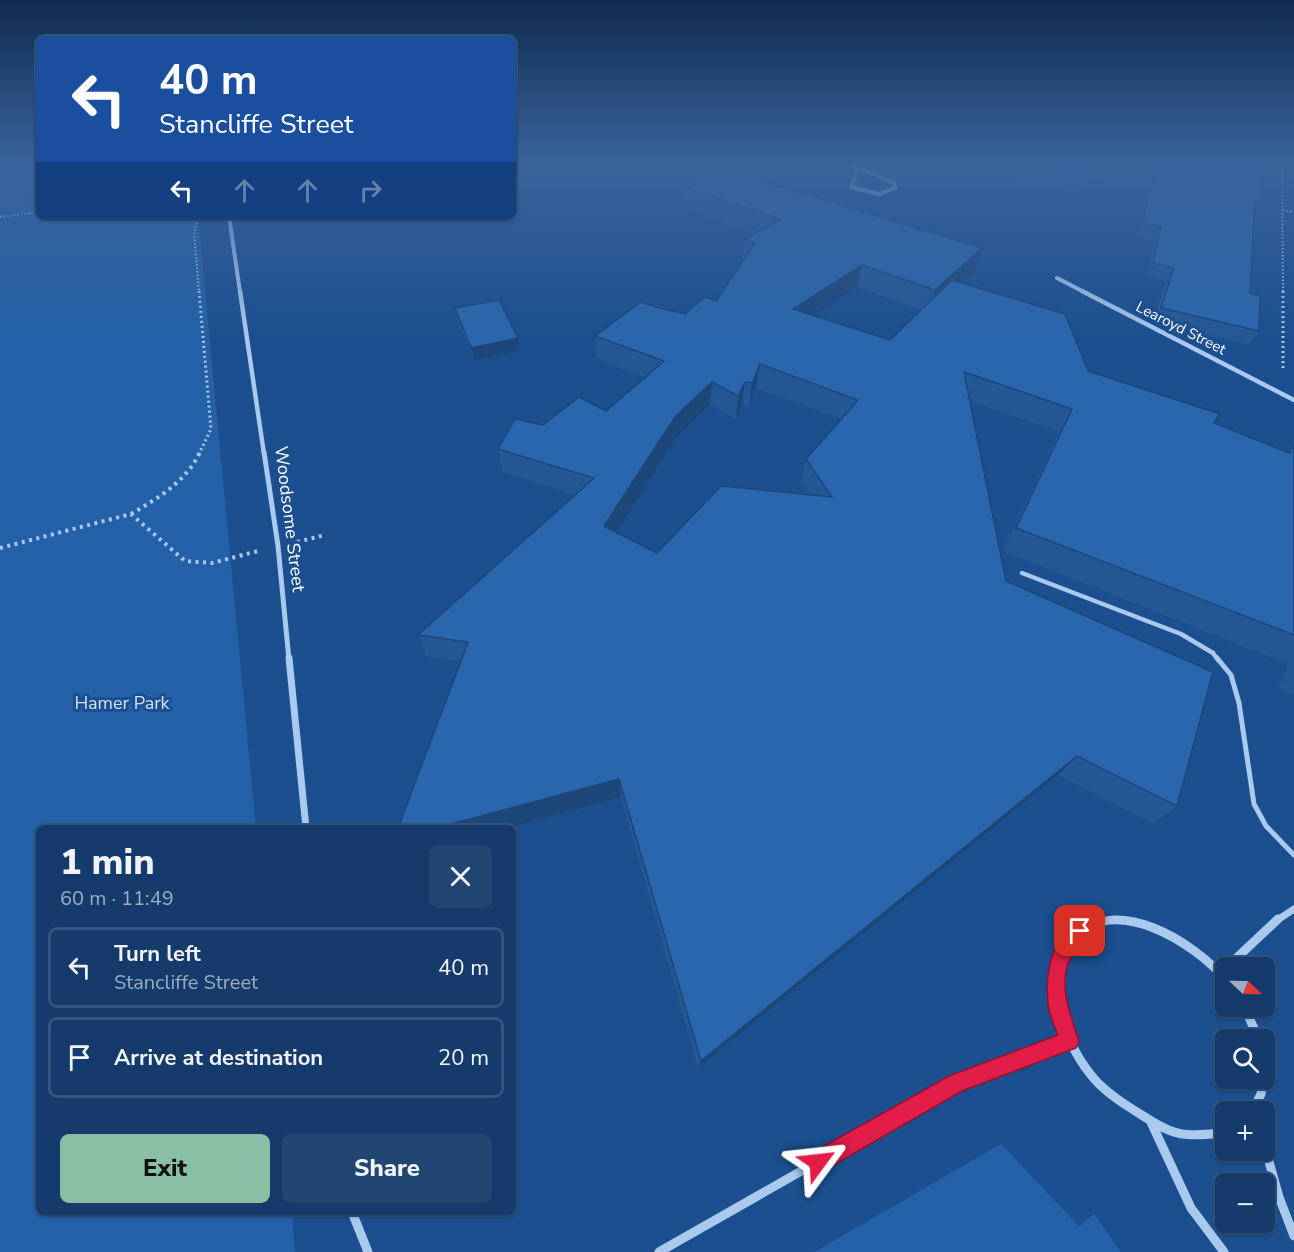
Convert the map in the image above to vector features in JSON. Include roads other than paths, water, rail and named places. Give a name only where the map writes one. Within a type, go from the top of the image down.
[{"type":"street","name":"Woodsome Street","points":[[230,222],[278,546],[306,825]]},
{"type":"street","name":"Learoyd Street","points":[[1057,278],[1294,400]]},
{"type":"street","points":[[1239,957],[1279,918],[1294,909]]},
{"type":"street","points":[[1215,965],[1192,947],[1162,930],[1131,921],[1104,922],[1080,931],[1065,950],[1056,975],[1057,1006],[1069,1041],[1086,1068],[1108,1094],[1168,1131],[1201,1137],[1215,1134]]},
{"type":"street","points":[[659,1252],[956,1083],[1069,1041]]},
{"type":"street","points":[[1150,1120],[1191,1208],[1224,1252]]},
{"type":"street","points":[[1269,1161],[1279,1197],[1294,1236]]},
{"type":"street","points":[[353,1215],[368,1252]]},
{"type":"lane","points":[[1022,573],[1181,634],[1213,653],[1231,675],[1239,703],[1254,804],[1266,826],[1294,855]]},
{"type":"park label","name":"Hamer Park","points":[[122,703]]}]
